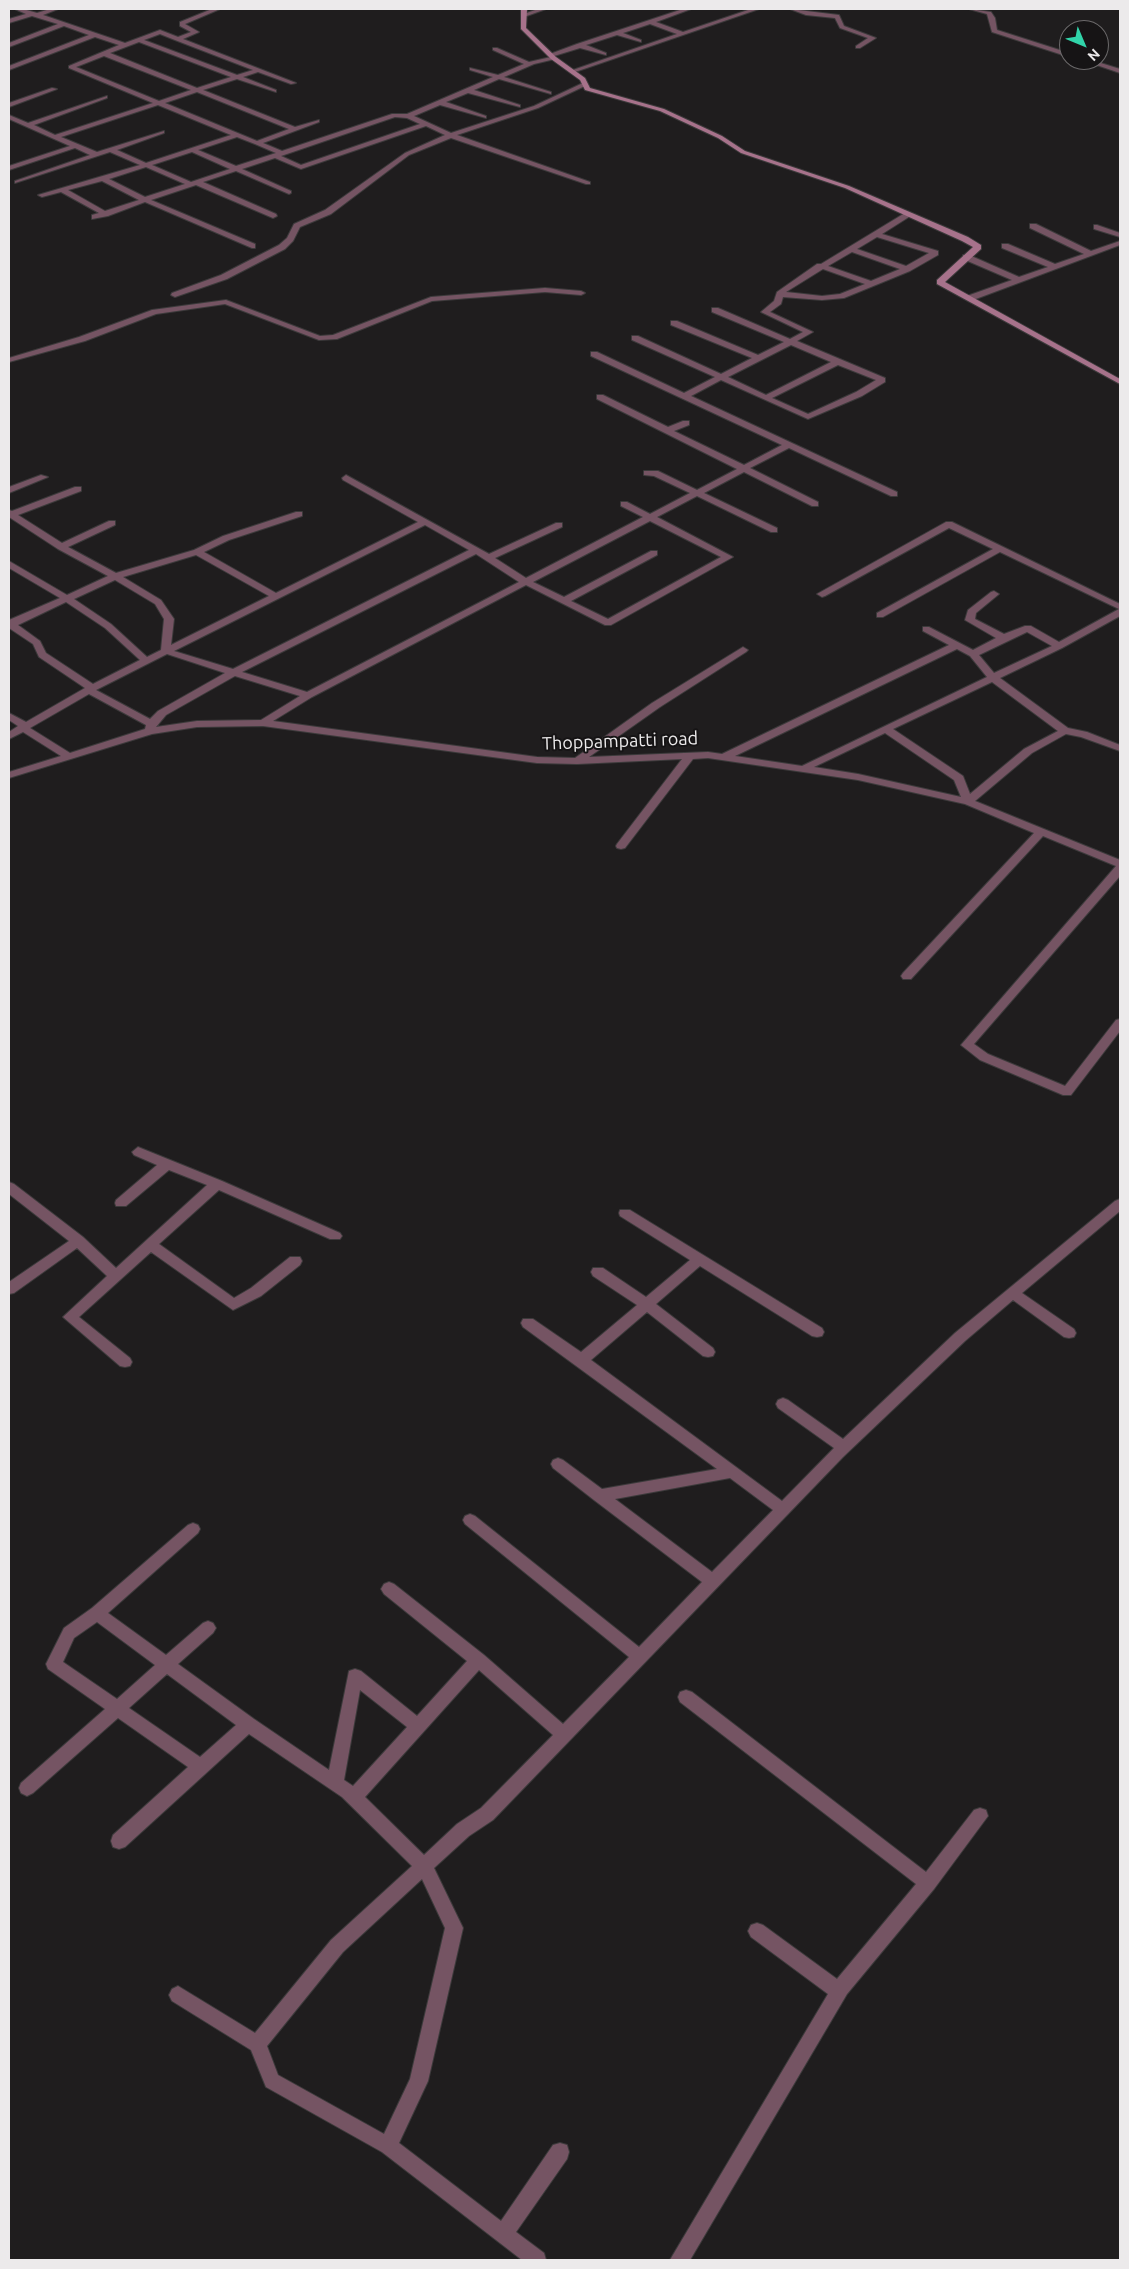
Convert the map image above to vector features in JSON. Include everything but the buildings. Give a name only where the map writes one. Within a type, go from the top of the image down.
[{"type":"street","points":[[18,9],[125,45]]},
{"type":"street","points":[[9,21],[55,9]]},
{"type":"street","points":[[177,39],[196,30],[182,25],[182,23],[218,9]]},
{"type":"street","points":[[543,9],[524,12],[523,28],[553,56],[583,78],[587,89],[662,110],[720,137],[743,152],[847,187],[965,239],[978,247],[940,282],[1120,382]]},
{"type":"street","points":[[408,116],[529,64],[579,45],[688,9]]},
{"type":"street","points":[[573,71],[756,9]]},
{"type":"street","points":[[793,9],[806,13],[837,16],[842,27],[873,38],[858,47]]},
{"type":"street","points":[[972,9],[989,13],[992,18],[994,31],[1059,52]]},
{"type":"street","points":[[650,22],[684,34]]},
{"type":"street","points":[[9,44],[62,25]]},
{"type":"street","points":[[282,152],[71,67],[160,32],[293,84]]},
{"type":"street","points":[[617,33],[639,41]]},
{"type":"street","points":[[9,68],[95,35]]},
{"type":"street","points":[[138,40],[274,91]]},
{"type":"street","points":[[579,45],[604,54]]},
{"type":"street","points":[[496,49],[529,64]]},
{"type":"street","points":[[106,54],[294,129]]},
{"type":"street","points":[[55,137],[258,70]]},
{"type":"street","points":[[472,70],[549,93]]},
{"type":"street","points":[[175,296],[224,277],[282,247],[290,239],[297,226],[328,212],[407,154],[450,135],[536,107],[585,84]]},
{"type":"street","points":[[9,105],[54,89]]},
{"type":"street","points":[[467,90],[518,106]]},
{"type":"street","points":[[29,125],[106,97]]},
{"type":"street","points":[[439,102],[484,117]]},
{"type":"street","points":[[95,218],[394,115],[408,116],[450,135],[588,183]]},
{"type":"street","points":[[9,117],[97,155]]},
{"type":"street","points":[[257,143],[317,121]]},
{"type":"street","points":[[274,155],[301,167],[426,124]]},
{"type":"street","points":[[17,182],[162,132]]},
{"type":"street","points":[[42,196],[103,179],[238,135]]},
{"type":"street","points":[[9,168],[76,146]]},
{"type":"street","points":[[111,150],[272,216]]},
{"type":"street","points":[[193,150],[289,192]]},
{"type":"street","points":[[103,179],[145,200],[252,246]]},
{"type":"street","points":[[62,190],[105,214]]},
{"type":"street","points":[[685,396],[809,332],[764,312],[778,302],[780,294],[820,266],[908,214]]},
{"type":"street","points":[[1033,226],[1091,254]]},
{"type":"street","points":[[1097,227],[1120,235]]},
{"type":"street","points":[[780,294],[822,298],[841,296],[907,270],[935,253],[876,234]]},
{"type":"street","points":[[970,298],[1120,243]]},
{"type":"street","points":[[1005,246],[1055,267]]},
{"type":"street","points":[[850,250],[907,270]]},
{"type":"street","points":[[966,258],[1019,280]]},
{"type":"street","points":[[820,266],[873,284]]},
{"type":"street","points":[[9,360],[82,339],[155,312],[226,302],[319,338],[334,337],[430,300],[545,290],[582,293]]},
{"type":"street","points":[[635,338],[808,417],[859,394],[882,380],[715,310]]},
{"type":"street","points":[[674,323],[758,358]]},
{"type":"street","points":[[594,354],[894,494]]},
{"type":"street","points":[[767,397],[838,362]]},
{"type":"street","points":[[600,398],[669,430],[815,504]]},
{"type":"street","points":[[669,430],[686,423]]},
{"type":"street","points":[[263,723],[308,695],[789,445]]},
{"type":"street","points":[[647,473],[655,473],[774,530]]},
{"type":"street","points":[[9,490],[44,477]]},
{"type":"street","points":[[346,478],[476,550],[526,582],[608,624],[728,557],[624,504]]},
{"type":"street","points":[[10,514],[78,489]]},
{"type":"street","points":[[10,514],[61,548],[116,576],[158,602],[169,619],[166,650]]},
{"type":"street","points":[[9,624],[116,576],[197,552],[226,538],[298,514]]},
{"type":"street","points":[[9,736],[91,689],[166,650],[424,522]]},
{"type":"street","points":[[61,548],[112,524]]},
{"type":"street","points":[[822,594],[949,524],[1120,607]]},
{"type":"street","points":[[489,558],[559,525]]},
{"type":"street","points":[[213,561],[226,538]]},
{"type":"street","points":[[880,615],[999,549]]},
{"type":"street","points":[[9,624],[37,643],[42,655],[150,728],[162,713],[233,673],[476,550]]},
{"type":"street","points":[[197,552],[275,596]]},
{"type":"street","points":[[564,601],[654,553]]},
{"type":"street","points":[[9,564],[68,599],[108,626],[146,661]]},
{"type":"street","points":[[994,594],[971,612],[970,620],[1003,638]]},
{"type":"street","points":[[805,768],[1059,646],[1120,612]]},
{"type":"street","points":[[973,654],[1003,638],[1028,628],[1059,646]]},
{"type":"street","points":[[926,629],[973,654],[993,678],[1065,730],[1084,734],[1120,748]]},
{"type":"street","points":[[724,757],[957,645]]},
{"type":"street","points":[[166,650],[233,673],[308,695]]},
{"type":"street","points":[[577,761],[656,705],[743,650]]},
{"type":"street","points":[[9,716],[70,757]]},
{"type":"street","name":"Thoppampatti road","points":[[9,775],[70,757],[150,728],[196,724],[263,723],[538,760],[577,761],[708,755],[858,776],[968,802],[1120,864]]},
{"type":"street","points":[[886,729],[959,778],[968,802],[1028,751],[1065,730]]},
{"type":"street","points":[[621,846],[690,756]]},
{"type":"street","points":[[908,976],[1041,832]]},
{"type":"street","points":[[1120,869],[967,1045],[984,1057],[1067,1092],[1120,1023]]},
{"type":"street","points":[[138,1152],[217,1184],[335,1236]]},
{"type":"street","points":[[122,1203],[167,1164]]},
{"type":"street","points":[[125,1362],[70,1317],[217,1184]]},
{"type":"street","points":[[12,1195],[78,1240],[116,1276]]},
{"type":"street","points":[[257,2044],[337,1946],[463,1830],[487,1814],[844,1447],[960,1337],[1120,1204]]},
{"type":"street","points":[[625,1213],[816,1332]]},
{"type":"street","points":[[9,1289],[78,1240]]},
{"type":"street","points":[[151,1244],[233,1305],[256,1292],[295,1261]]},
{"type":"street","points":[[580,1360],[699,1260]]},
{"type":"street","points":[[598,1272],[646,1304],[708,1352]]},
{"type":"street","points":[[1013,1293],[1069,1333]]},
{"type":"street","points":[[528,1323],[782,1509]]},
{"type":"street","points":[[783,1404],[844,1447]]},
{"type":"street","points":[[558,1464],[712,1581]]},
{"type":"street","points":[[599,1496],[731,1472]]},
{"type":"street","points":[[470,1520],[640,1657]]},
{"type":"street","points":[[193,1530],[97,1612],[69,1633],[54,1664],[201,1767]]},
{"type":"street","points":[[389,1589],[478,1660],[563,1734]]},
{"type":"street","points":[[97,1612],[248,1724],[335,1783],[354,1798],[424,1866],[454,1928],[418,2081],[388,2146]]},
{"type":"street","points":[[28,1788],[208,1628]]},
{"type":"street","points":[[354,1798],[478,1660]]},
{"type":"street","points":[[335,1783],[355,1676],[418,1726]]},
{"type":"street","points":[[686,1697],[928,1882]]},
{"type":"street","points":[[119,1841],[248,1724]]},
{"type":"street","points":[[679,2260],[839,1991],[980,1816]]},
{"type":"street","points":[[757,1931],[839,1991]]},
{"type":"street","points":[[178,1996],[257,2044],[272,2081],[388,2146],[536,2260]]},
{"type":"street","points":[[503,2235],[560,2152]]}]
